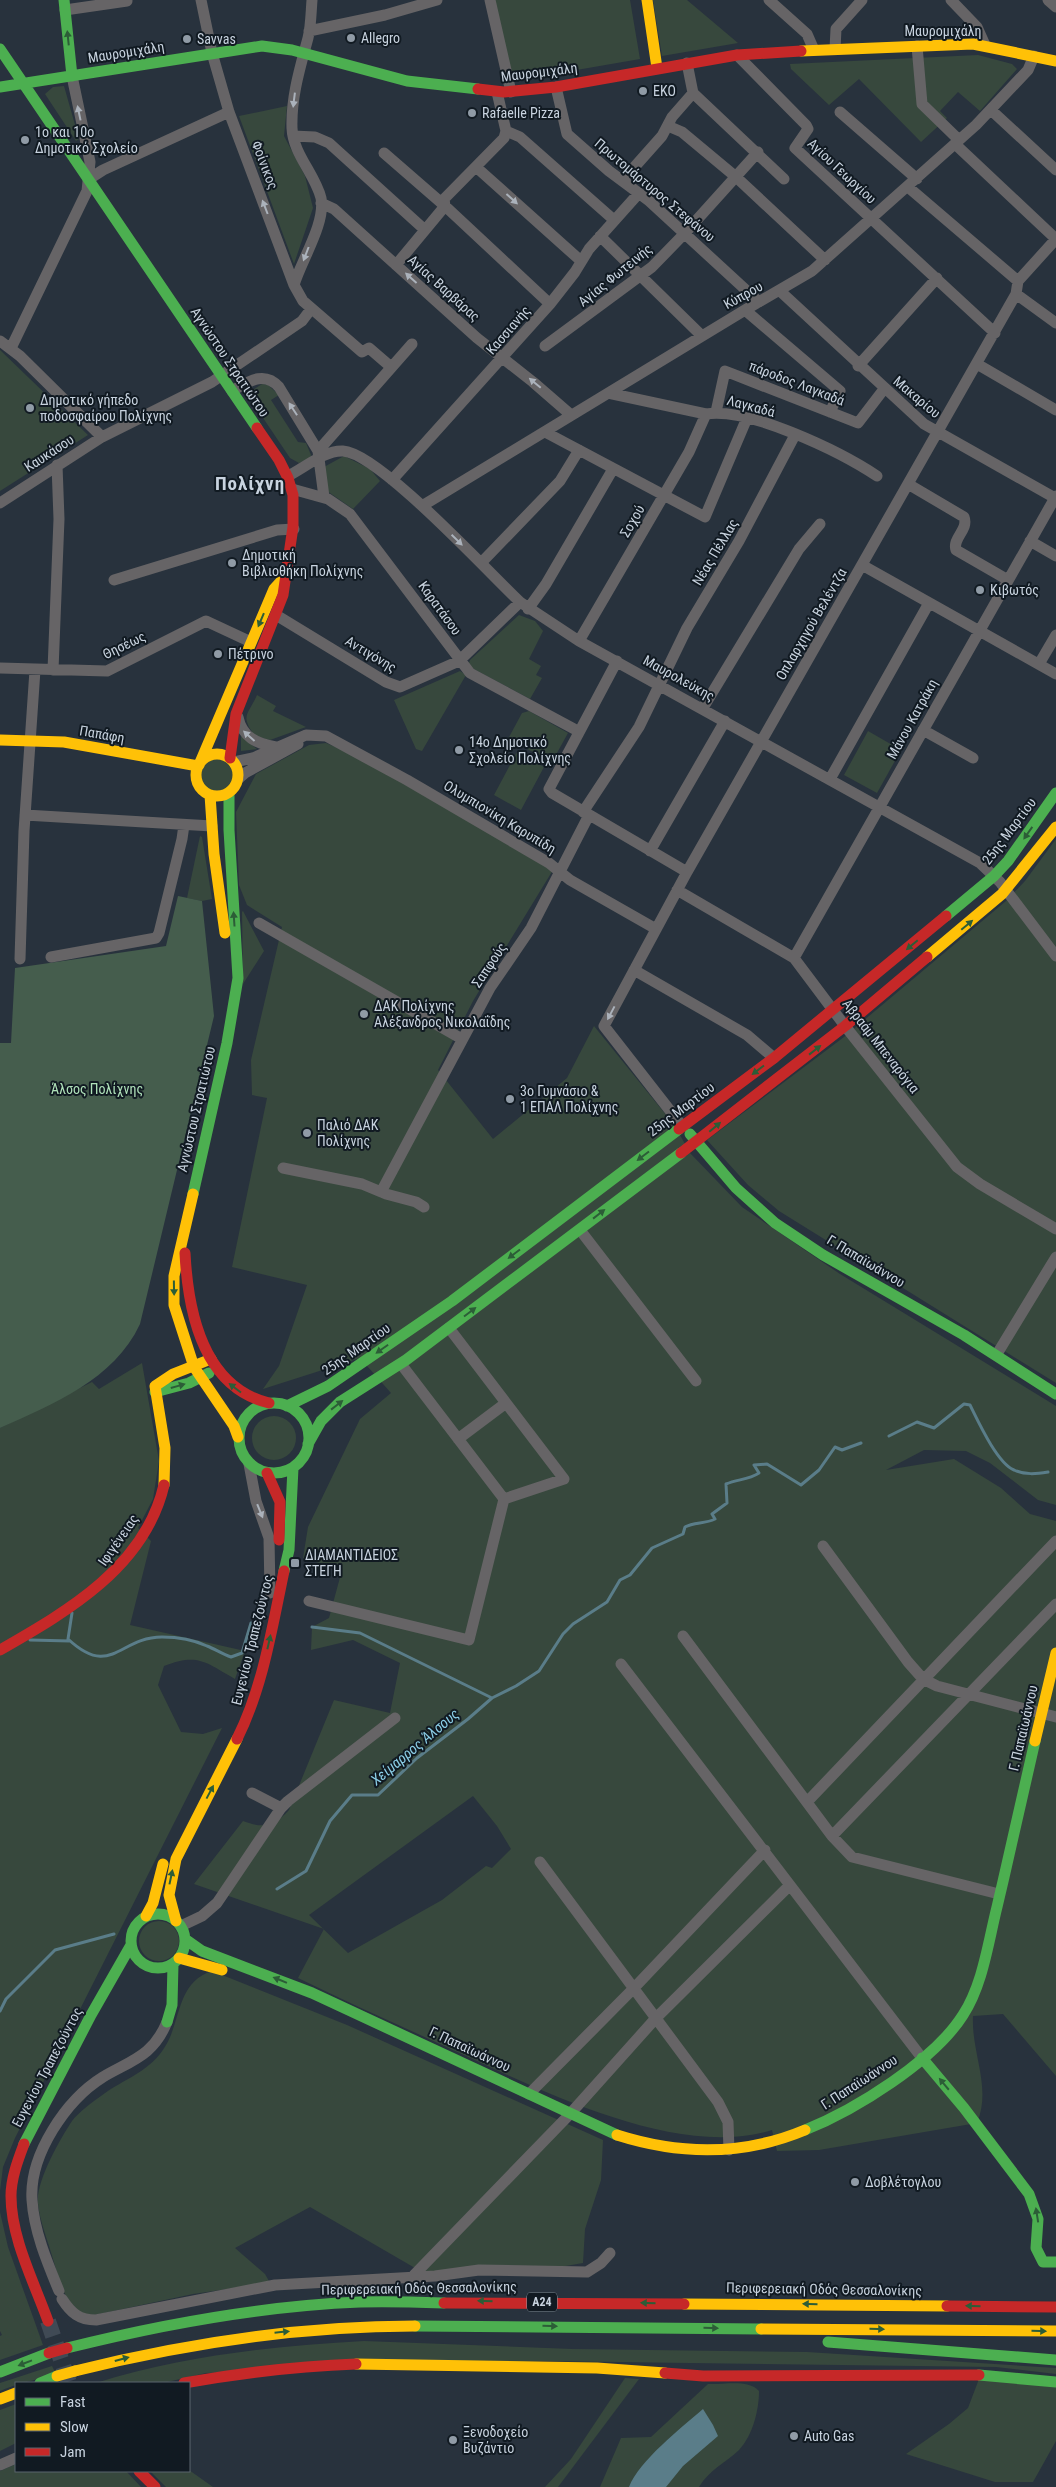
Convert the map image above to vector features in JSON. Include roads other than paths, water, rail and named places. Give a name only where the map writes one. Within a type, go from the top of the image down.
[{"type":"main road","points":[[647,0],[657,68]]},
{"type":"main road","points":[[64,5],[72,76]]},
{"type":"main road","name":"Μαυρομιχάλη","points":[[0,87],[262,46],[303,53],[407,81],[497,92],[556,87],[737,55],[814,50],[985,45],[1056,61]]},
{"type":"main road","name":"Αγνώστου Στρατιώτου","points":[[0,49],[232,391],[288,476],[292,488],[294,529],[284,578],[283,595],[237,709],[232,729],[232,760],[238,770],[238,779]]},
{"type":"main road","name":"Αγνώστου Στρατιώτου","points":[[233,1002],[210,795],[202,790],[197,782],[199,765],[274,589],[284,578]]},
{"type":"main road","name":"Παπάφη","points":[[0,740],[72,743],[199,765]]},
{"type":"main road","points":[[199,765],[205,758],[213,754],[222,754],[232,760]]},
{"type":"main road","points":[[210,795],[219,796],[229,793],[238,779]]},
{"type":"main road","name":"Αγνώστου Στρατιώτου","points":[[200,1378],[194,1367],[174,1305],[174,1276],[227,1043],[238,978],[229,793]]},
{"type":"main road","name":"25ης Μαρτίου","points":[[288,1406],[328,1386],[452,1301],[774,1058],[994,876],[1008,862],[1056,793]]},
{"type":"main road","points":[[269,1403],[251,1411],[240,1427],[238,1437],[239,1447],[249,1464],[267,1473],[276,1474],[293,1468],[300,1461],[320,1421],[330,1411],[450,1328],[580,1230],[636,1185],[697,1142],[845,1026],[1006,891],[1056,827]]},
{"type":"main road","name":"Γ. Παπαϊωάννου","points":[[682,1126],[697,1142],[710,1161],[743,1195],[781,1226],[896,1298],[996,1354],[1056,1394]]},
{"type":"main road","name":"Αγνώστου Στρατιώτου","points":[[185,1223],[185,1265],[190,1301],[211,1359]]},
{"type":"main road","points":[[217,1370],[200,1378],[155,1392],[155,1386],[163,1377],[194,1367],[211,1359],[217,1370],[234,1389],[251,1398],[288,1406],[298,1412],[305,1421],[308,1432],[308,1444]]},
{"type":"main road","points":[[200,1378],[229,1418],[238,1437]]},
{"type":"main road","name":"Ιφιγένειας","points":[[0,1650],[60,1616],[97,1590],[119,1567],[140,1538],[158,1504],[166,1471],[164,1441],[155,1392]]},
{"type":"main road","name":"Ευγενίου Τραπεζούντος","points":[[185,1939],[169,1895],[176,1860],[247,1719],[262,1673],[289,1550],[293,1468]]},
{"type":"main road","name":"Ευγενίου Τραπεζούντος","points":[[48,2321],[17,2236],[12,2210],[12,2184],[20,2153],[100,1999],[131,1945],[136,1925],[151,1910],[171,1847],[242,1708],[278,1553],[280,1514],[278,1494],[267,1473]]},
{"type":"main road","name":"Γ. Παπαϊωάννου","points":[[185,1939],[202,1951],[304,1989],[596,2127],[638,2142],[698,2151],[729,2150],[778,2140],[819,2125],[867,2098],[922,2058],[949,2034],[971,2003],[983,1966],[1056,1653]]},
{"type":"main road","points":[[146,1916],[162,1914],[179,1923]]},
{"type":"main road","points":[[167,2022],[172,2005],[171,1979],[176,1961],[185,1946],[185,1939]]},
{"type":"main road","points":[[131,1945],[136,1957],[149,1967],[163,1988],[167,2022]]},
{"type":"main road","points":[[176,1961],[204,1963],[269,1987],[341,2007]]},
{"type":"main road","name":"Ευγενίου Τραπεζούντος","points":[[100,1999],[130,1972],[149,1967],[163,1968],[176,1961]]},
{"type":"main road","points":[[922,2058],[1023,2184],[1036,2210],[1038,2255],[1043,2262],[1056,2262]]},
{"type":"main road","name":"Περιφερειακή Οδός Θεσσαλονίκης","points":[[0,2372],[50,2353],[136,2331],[243,2312],[360,2302],[1056,2307]]},
{"type":"main road","name":"Α24","points":[[42,2382],[57,2376],[131,2357],[245,2336],[361,2326],[1056,2331]]},
{"type":"main road","points":[[793,2329],[825,2341],[1056,2360]]},
{"type":"main road","points":[[189,2382],[222,2376],[314,2366],[369,2364],[597,2368],[702,2376],[996,2376],[1056,2382]]},
{"type":"main road","points":[[0,2399],[15,2393]]},
{"type":"main road","points":[[140,2472],[155,2487]]},
{"type":"street","points":[[64,5],[127,0]]},
{"type":"street","name":"Φοίνικος","points":[[202,0],[212,53],[229,112],[299,296],[311,309],[362,352],[369,348],[391,367]]},
{"type":"street","points":[[294,285],[315,231],[321,203],[318,191],[293,136],[296,82],[309,31],[312,0]]},
{"type":"street","points":[[309,31],[385,15],[436,0]]},
{"type":"street","points":[[490,0],[511,92]]},
{"type":"street","points":[[769,0],[807,34],[814,50]]},
{"type":"street","points":[[835,49],[836,29],[862,0]]},
{"type":"street","points":[[951,0],[980,32],[985,45]]},
{"type":"street","points":[[1048,0],[1056,7]]},
{"type":"street","points":[[840,112],[912,183],[1018,282],[1056,239],[957,142],[922,104],[917,46]]},
{"type":"street","name":"Αγίου Γεωργίου","points":[[737,55],[806,125],[808,129],[807,134],[795,148],[872,220]]},
{"type":"street","name":"Κύπρου","points":[[422,506],[745,310],[805,276],[872,220],[991,110],[1028,70],[1034,56]]},
{"type":"street","points":[[687,63],[693,93],[758,152],[784,179]]},
{"type":"street","points":[[11,348],[84,200],[89,179],[90,162],[72,76]]},
{"type":"street","name":"Πρωτομάρτυρος Στεφάνου","points":[[556,87],[567,134],[685,233],[759,302]]},
{"type":"street","points":[[396,265],[445,206],[444,199],[504,138],[506,130],[497,92]]},
{"type":"street","points":[[622,181],[662,136],[672,117],[693,93]]},
{"type":"street","points":[[991,110],[1056,170]]},
{"type":"street","points":[[89,179],[103,170],[229,112]]},
{"type":"street","points":[[668,126],[682,132],[826,260]]},
{"type":"street","points":[[506,130],[520,137],[614,220]]},
{"type":"street","points":[[293,136],[315,137],[329,143],[425,230]]},
{"type":"street","name":"Αγίας Φωτεινής","points":[[545,346],[642,275],[685,233],[758,152]]},
{"type":"street","points":[[384,153],[445,206],[550,304]]},
{"type":"street","points":[[476,167],[581,261]]},
{"type":"street","name":"Κασσιανής","points":[[392,480],[503,359],[550,304],[600,236],[639,193]]},
{"type":"street","name":"Αγίας Βαρβάρας","points":[[321,203],[334,209],[503,359],[571,415]]},
{"type":"street","points":[[872,220],[995,333]]},
{"type":"street","points":[[600,236],[642,275],[702,336]]},
{"type":"street","points":[[858,366],[937,278]]},
{"type":"street","name":"Οπλαρχηγού Βελέντζα","points":[[682,1126],[604,1026],[687,872],[995,333],[1016,294],[1018,282]]},
{"type":"street","name":"Μακαρίου","points":[[780,291],[858,366],[924,424],[1055,497]]},
{"type":"street","points":[[1016,294],[1054,319]]},
{"type":"street","name":"Καυκάσου","points":[[0,503],[102,437],[222,376],[302,321],[311,309]]},
{"type":"street","points":[[745,310],[840,391],[830,412]]},
{"type":"street","points":[[0,341],[11,348],[102,437]]},
{"type":"street","points":[[318,455],[412,344]]},
{"type":"street","points":[[977,364],[1056,410]]},
{"type":"street","name":"πάροδος Λαγκαδά","points":[[711,413],[725,371],[858,423],[884,389]]},
{"type":"street","points":[[232,391],[256,379],[266,378],[272,380],[279,387],[300,419],[318,455],[324,497]]},
{"type":"street","name":"Λαγκαδά","points":[[608,394],[747,418],[794,435],[853,461],[877,476]]},
{"type":"street","name":"Σοχού","points":[[579,641],[711,413]]},
{"type":"street","points":[[545,432],[705,517],[747,418]]},
{"type":"street","name":"Νέας Πέλλας","points":[[586,814],[631,740],[687,628],[746,529],[794,435]]},
{"type":"street","points":[[482,563],[560,481],[579,450]]},
{"type":"street","name":"Μαυρολεύκης","points":[[288,476],[318,455],[334,451],[349,452],[364,458],[422,506],[524,606],[579,641],[660,684],[980,863],[994,876],[1056,956]]},
{"type":"street","points":[[54,670],[59,519],[57,465]]},
{"type":"street","name":"Αντιγόνης","points":[[276,615],[396,687],[412,683],[460,661],[524,606],[546,584],[613,469]]},
{"type":"street","points":[[908,484],[964,517],[965,525],[955,544],[956,550],[1008,580]]},
{"type":"street","name":"Καρατάσου","points":[[292,488],[324,497],[346,510],[362,527],[460,661],[474,675],[578,731]]},
{"type":"street","name":"Μάνου Κατράκη","points":[[794,958],[1055,497]]},
{"type":"street","points":[[703,708],[798,549],[820,524]]},
{"type":"street","points":[[114,580],[277,530],[294,529]]},
{"type":"street","points":[[1030,541],[1056,556]]},
{"type":"street","points":[[862,565],[1056,674]]},
{"type":"street","points":[[830,779],[929,603]]},
{"type":"street","name":"Θησέως","points":[[0,668],[107,671],[206,620],[252,642]]},
{"type":"street","points":[[1039,664],[1056,635]]},
{"type":"street","points":[[616,661],[548,788],[552,793],[586,814],[687,872]]},
{"type":"street","points":[[20,959],[25,815],[35,670]]},
{"type":"street","points":[[237,709],[239,723],[246,735],[260,743],[276,747]]},
{"type":"street","points":[[650,851],[725,721]]},
{"type":"street","points":[[923,730],[973,758]]},
{"type":"street","points":[[232,760],[253,758],[306,735],[326,736]]},
{"type":"street","points":[[238,779],[248,771],[303,741],[326,736]]},
{"type":"street","name":"Ολυμπιονίκη Καρυπίδη","points":[[326,736],[415,785],[560,870],[570,880],[656,929]]},
{"type":"street","name":"Σαπφούς","points":[[381,1192],[442,1075],[495,980],[528,935],[586,814]]},
{"type":"street","points":[[25,815],[212,826]]},
{"type":"street","points":[[51,958],[156,938],[158,936],[184,825]]},
{"type":"street","name":"Αβραάμ Μπεναρόγια","points":[[677,890],[794,958],[845,1026],[958,1167],[980,1184],[1056,1230]]},
{"type":"street","points":[[259,924],[462,1039]]},
{"type":"street","points":[[634,970],[747,1035],[774,1058]]},
{"type":"street","points":[[283,1168],[362,1184],[381,1192],[414,1201],[424,1207]]},
{"type":"street","points":[[580,1230],[696,1381]]},
{"type":"street","points":[[996,1354],[1056,1257]]},
{"type":"street","points":[[450,1328],[564,1479],[504,1499]]},
{"type":"street","points":[[400,1364],[504,1499]]},
{"type":"street","points":[[458,1439],[506,1403]]},
{"type":"street","points":[[249,1464],[256,1501],[269,1538],[270,1593]]},
{"type":"street","points":[[309,1602],[469,1640],[504,1499]]},
{"type":"street","points":[[807,1802],[1056,1541]]},
{"type":"street","points":[[824,1546],[908,1662],[923,1679],[937,1686],[1056,1717]]},
{"type":"street","points":[[832,1836],[967,1694],[1056,1604]]},
{"type":"street","points":[[683,1636],[832,1836],[852,1857],[999,1894]]},
{"type":"street","points":[[621,1664],[922,2058]]},
{"type":"street","points":[[179,1923],[202,1916],[217,1903],[281,1808],[395,1718]]},
{"type":"street","points":[[252,1793],[281,1808]]},
{"type":"street","points":[[529,2094],[634,1988],[764,1850]]},
{"type":"street","points":[[540,1862],[723,2110],[728,2122],[729,2150]]},
{"type":"street","points":[[414,2275],[570,2114],[656,2018],[790,1885]]},
{"type":"street","points":[[167,2022],[159,2037],[147,2052],[123,2068],[104,2077],[74,2100],[56,2124],[35,2170],[32,2186],[34,2214],[40,2241],[61,2295],[77,2316],[83,2319],[96,2320],[275,2285],[414,2275],[435,2276],[479,2270],[587,2272],[601,2263],[610,2253]]},
{"type":"street","points":[[0,2465],[15,2458]]},
{"type":"water","points":[[703,2409],[718,2436],[683,2466],[666,2487],[629,2487],[634,2477],[651,2456]]},
{"type":"waterway","name":"Χείμαρρος Άλσους","points":[[889,1436],[917,1422],[934,1428],[964,1404],[970,1405],[995,1451],[1008,1466],[1018,1472],[1035,1474],[1048,1472]]},
{"type":"waterway","name":"Χείμαρρος Άλσους","points":[[277,1889],[306,1871],[330,1821],[352,1795],[378,1795],[417,1758],[492,1698],[516,1686],[539,1671],[563,1634],[573,1624],[607,1602],[620,1580],[630,1575],[652,1548],[683,1534],[685,1527],[715,1519],[712,1514],[727,1503],[726,1484],[759,1473],[754,1465],[767,1464],[801,1485],[819,1470],[835,1447],[842,1450],[861,1443]]},
{"type":"waterway","name":"Χείμαρρος Άλσους","points":[[72,1613],[68,1639],[95,1656],[105,1656],[135,1643],[162,1637],[196,1642],[231,1657],[242,1653],[251,1623]]},
{"type":"waterway","name":"Χείμαρρος Άλσους","points":[[312,1627],[360,1633],[492,1698]]},
{"type":"waterway","points":[[30,1640],[70,1641]]},
{"type":"waterway","name":"Χείμαρρος Άλσους","points":[[0,2011],[6,1999],[55,1950],[114,1934]]},
{"type":"tunnel","points":[[48,2321],[69,2382]]},
{"type":"place","name":"Allegro","points":[[351,38]]},
{"type":"place","name":"Savvas","points":[[187,39]]},
{"type":"place","name":"EKO","points":[[643,91]]},
{"type":"place","name":"Rafaelle Pizza","points":[[472,113]]},
{"type":"place","name":"1ο και 10ο Δημοτικό Σχολείο","points":[[25,140]]},
{"type":"place","name":"Δημοτικό γήπεδο ποδοσφαίρου Πολίχνης","points":[[30,408]]},
{"type":"place","name":"Δημοτική Βιβλιοθήκη Πολίχνης","points":[[232,563]]},
{"type":"place","name":"Κιβωτός","points":[[980,590]]},
{"type":"place","name":"Πέτρινο","points":[[218,654]]},
{"type":"place","name":"14ο Δημοτικό Σχολείο Πολίχνης","points":[[459,750]]},
{"type":"place","name":"ΔΑΚ Πολίχνης Αλέξανδρος Νικολαΐδης","points":[[364,1014]]},
{"type":"place","name":"3ο Γυμνάσιο & 1 ΕΠΑΛ Πολίχνης","points":[[510,1099]]},
{"type":"place","name":"Παλιό ΔΑΚ Πολίχνης","points":[[307,1133]]},
{"type":"place","name":"ΔΙΑΜΑΝΤΙΔΕΙΟΣ ΣΤΕΓΗ","points":[[295,1563]]},
{"type":"place","name":"Δοβλέτογλου","points":[[855,2182]]},
{"type":"place","name":"Auto Gas","points":[[794,2436]]},
{"type":"place","name":"Ξενοδοχείο Βυζάντιο","points":[[453,2440]]},
{"type":"district","name":"Πολίχνη","points":[[250,483]]},
{"type":"park label","name":"Άλσος Πολίχνης","points":[[97,1089]]}]
